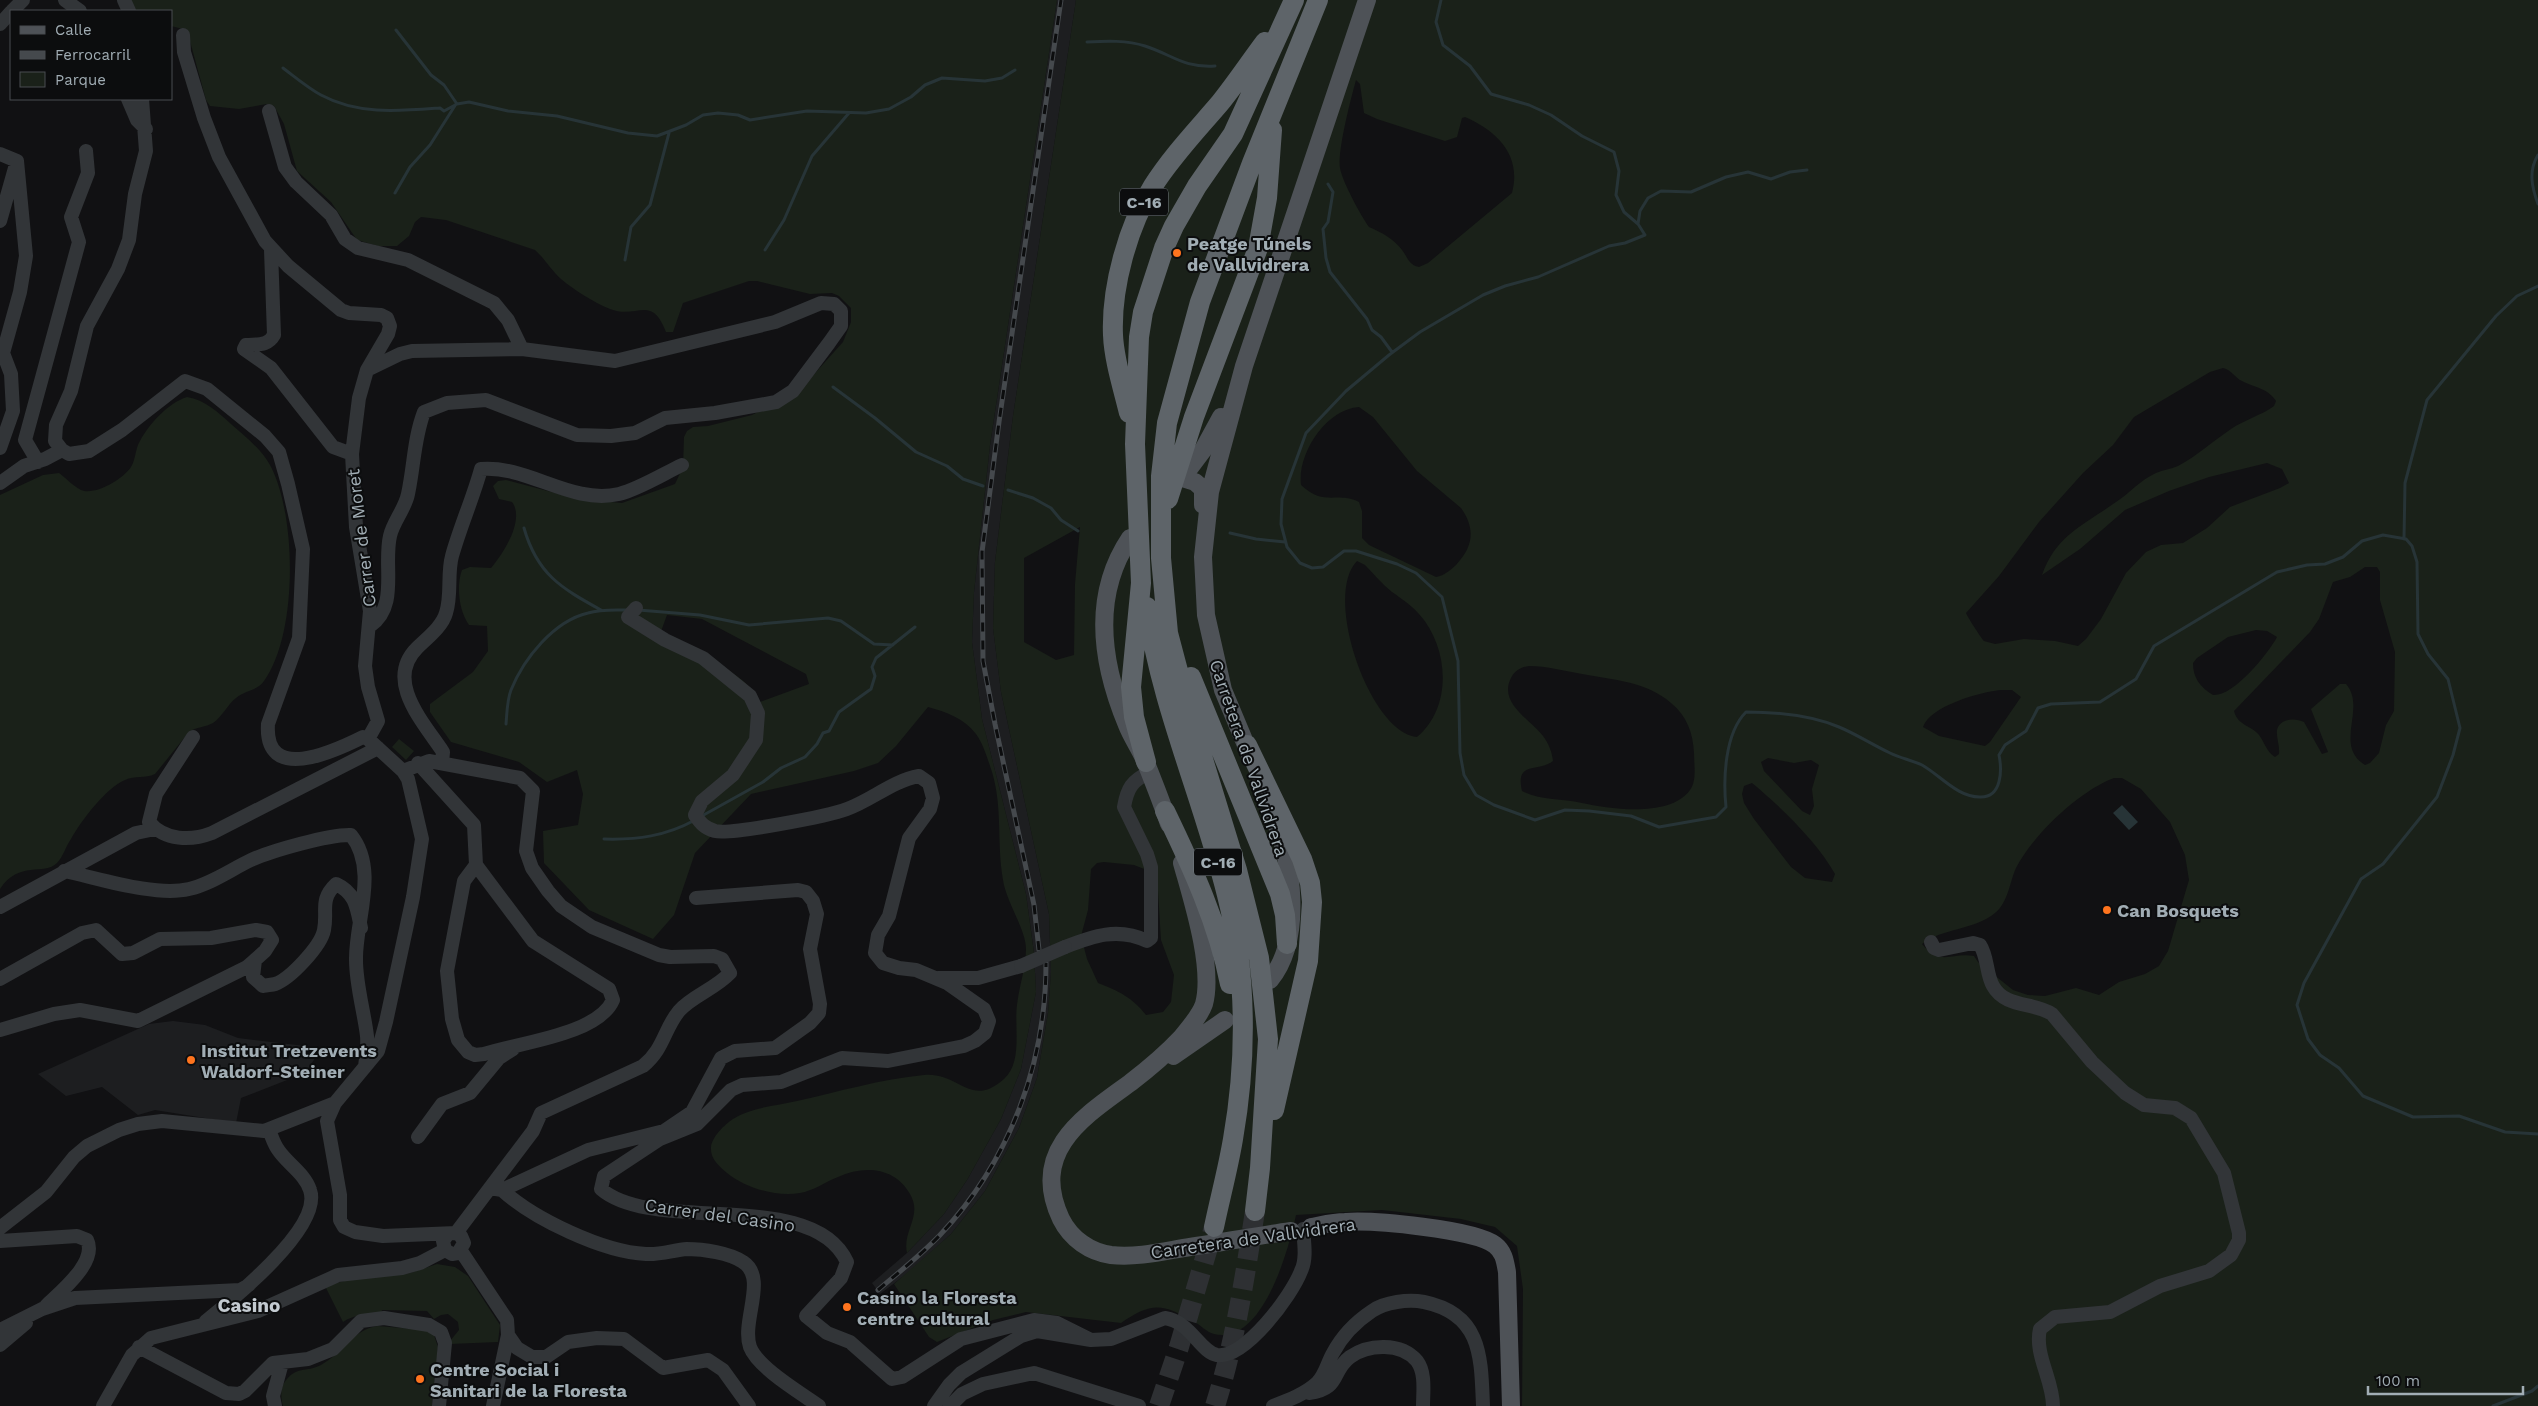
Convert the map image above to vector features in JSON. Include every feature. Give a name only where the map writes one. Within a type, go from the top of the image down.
[{"type":"highway","name":"C-16","points":[[1135,444],[1113,337],[1115,293],[1123,259],[1145,200],[1154,185],[1197,127],[1244,71],[1293,0]]},
{"type":"highway","name":"C-16","points":[[1214,1227],[1233,1140],[1242,1052],[1242,994],[1238,951],[1228,897],[1206,818],[1165,694],[1150,625],[1141,563],[1135,444],[1139,338],[1148,294],[1164,248],[1194,192],[1233,134],[1293,0]]},
{"type":"highway","name":"C-16","points":[[1255,1211],[1260,1168],[1268,1039],[1258,958],[1237,870],[1191,720],[1168,634],[1160,525],[1164,451],[1168,423],[1181,371],[1213,266],[1318,0]]},
{"type":"highway","name":"C-16","points":[[1160,525],[1194,417],[1249,277],[1258,248],[1267,198],[1276,104]]},
{"type":"highway","points":[[1161,558],[1182,654],[1280,894],[1285,915],[1287,944]]},
{"type":"highway","points":[[1141,563],[1139,621],[1131,695],[1134,717],[1147,767]]},
{"type":"highway","points":[[1247,745],[1302,859],[1310,883],[1312,902],[1308,961],[1260,1168]]},
{"type":"highway","points":[[1164,811],[1194,874],[1219,937],[1231,992],[1233,1055],[1227,1168]]},
{"type":"main road","points":[[1204,533],[1203,490],[1195,482],[1182,478],[1216,429],[1244,366],[1367,0]]},
{"type":"main road","name":"Carretera de Vallvidrera","points":[[1244,366],[1213,477],[1204,533],[1204,593],[1213,654],[1223,690],[1247,745],[1284,851],[1291,914],[1287,944],[1281,962],[1270,980]]},
{"type":"main road","name":"Carretera de Vallvidrera","points":[[1130,538],[1118,558],[1110,580],[1104,630],[1108,668],[1128,728],[1147,767],[1176,844],[1202,940],[1206,977],[1204,1004],[1186,1032],[1132,1081],[1075,1125],[1057,1153],[1053,1180],[1054,1200],[1061,1219],[1075,1238],[1087,1247],[1103,1253],[1128,1255],[1343,1222],[1383,1223],[1472,1236],[1488,1241],[1499,1249],[1505,1259],[1507,1272],[1511,1406]]},
{"type":"main road","name":"Carretera de Vallvidrera","points":[[1132,1081],[1162,1064],[1225,1020]]},
{"type":"street","points":[[14,10],[23,0]]},
{"type":"street","points":[[65,0],[79,10]]},
{"type":"street","points":[[0,24],[10,14]]},
{"type":"street","name":"Carrer de Moret","points":[[183,35],[184,52],[204,118],[219,157],[271,250],[274,335],[265,344],[246,345],[244,349],[271,368],[333,447],[352,454],[356,527],[370,611],[370,626],[365,648],[365,666],[368,687],[378,721],[373,744]]},
{"type":"street","points":[[128,100],[137,120],[146,129]]},
{"type":"street","points":[[142,100],[146,129],[146,151],[135,194],[129,240],[118,270],[87,326],[71,391],[56,425],[56,440],[62,450],[69,454],[89,451],[122,430],[185,381],[207,389],[265,436],[279,452],[303,549],[299,638],[268,724],[267,738],[271,749],[281,756],[302,759],[336,751],[363,737],[403,771],[408,779],[422,839],[421,855],[386,1022],[378,1051],[335,1103],[327,1121],[340,1195],[340,1220],[344,1227],[355,1232],[383,1236],[452,1234],[464,1239],[464,1246],[461,1251],[452,1254],[445,1250],[443,1241],[452,1234],[496,1189],[533,1131],[541,1113],[643,1066],[655,1057],[678,1012],[713,988],[730,973],[728,966],[722,959],[714,956],[670,957],[658,955],[592,927],[572,916],[548,892],[528,861],[527,840],[533,791],[520,778],[429,761],[418,763],[403,771]]},
{"type":"street","points":[[269,111],[285,166],[296,182],[331,215],[345,239],[358,248],[408,260],[494,303],[508,320],[522,349]]},
{"type":"street","points":[[38,462],[25,440],[80,242],[71,217],[88,173],[86,151]]},
{"type":"street","points":[[0,154],[17,161]]},
{"type":"street","points":[[0,220],[17,161]]},
{"type":"street","points":[[0,448],[12,411],[11,374],[3,353],[20,292],[26,256],[17,161]]},
{"type":"street","points":[[271,250],[341,310],[349,313],[381,314],[387,318],[390,326],[388,334],[367,370],[359,398],[352,454]]},
{"type":"street","points":[[367,370],[400,354],[412,351],[522,349],[615,361],[775,322],[821,303],[834,304],[841,311],[840,326],[829,343],[793,391],[776,402],[715,413],[666,418],[635,433],[612,436],[577,435],[486,400],[447,402],[424,412],[418,428],[407,496],[390,536],[387,603],[378,620],[370,626]]},
{"type":"street","points":[[0,483],[24,466],[38,462],[62,450]]},
{"type":"street","points":[[442,763],[444,752],[409,701],[405,692],[405,682],[409,657],[443,622],[447,613],[451,558],[481,469],[499,468],[587,495],[619,494],[682,465]]},
{"type":"street","points":[[636,608],[628,617],[665,640],[703,658],[750,696],[758,713],[756,740],[733,775],[702,801],[695,815],[702,826],[717,832],[799,820],[845,810],[865,802],[902,780],[919,776],[929,783],[933,798],[930,809],[909,838],[889,916],[878,935],[875,953],[883,963],[936,978],[978,978],[1021,966],[1092,937],[1117,933],[1135,935],[1147,940],[1152,938],[1151,867],[1147,854],[1124,807],[1130,786],[1147,767]]},
{"type":"street","points":[[192,737],[156,794],[149,822],[155,829],[174,837],[198,839],[373,744]]},
{"type":"street","points":[[418,763],[474,825],[476,865],[533,942],[604,985],[612,995],[608,1010],[589,1024],[475,1055],[468,1052],[454,1031],[446,971],[464,881],[476,865]]},
{"type":"street","points":[[0,906],[136,833],[155,829]]},
{"type":"street","points":[[64,871],[153,890],[187,890],[209,882],[254,859],[324,838],[351,835],[356,842],[362,862],[365,896],[356,959],[367,1038],[365,1067]]},
{"type":"street","points":[[255,960],[253,978],[264,986],[276,984],[295,970],[320,942],[324,930],[325,902],[328,892],[336,884],[347,888],[355,900],[361,928]]},
{"type":"street","points":[[662,1135],[692,1112],[721,1058],[735,1051],[775,1048],[810,1023],[819,1013],[820,1004],[810,948],[817,914],[813,901],[806,892],[798,890],[696,898]]},
{"type":"street","points":[[0,978],[82,933],[96,930],[122,954],[133,953],[160,939],[211,938],[256,930],[267,932],[272,940],[265,951],[247,967],[138,1021],[80,1010],[54,1014],[0,1030]]},
{"type":"street","points":[[1931,942],[1934,948],[1939,950],[1973,943],[1980,945],[1990,981],[1996,990],[2015,1003],[2044,1009],[2066,1029],[2092,1062],[2125,1094],[2144,1105],[2175,1108],[2191,1118],[2222,1168],[2239,1233],[2235,1249],[2225,1260],[2209,1271],[2160,1286],[2110,1312],[2055,1317],[2046,1322],[2040,1329],[2039,1342],[2052,1387],[2053,1406]]},
{"type":"street","points":[[496,1189],[588,1150],[662,1135],[697,1124],[731,1090],[742,1085],[781,1082],[842,1058],[888,1061],[964,1046],[975,1041],[985,1033],[989,1021],[984,1009],[936,978]]},
{"type":"street","name":"Carretera de Vallvidrera","points":[[1204,1004],[1214,1018],[1225,1020]]},
{"type":"street","points":[[418,1137],[442,1104],[470,1093],[499,1058],[520,1044]]},
{"type":"street","points":[[0,1228],[46,1192],[74,1157],[86,1146],[119,1130],[138,1124],[162,1122],[264,1131],[335,1103]]},
{"type":"street","points":[[201,1324],[272,1264],[301,1226],[310,1209],[311,1193],[308,1184],[278,1150],[269,1130]]},
{"type":"street","name":"Carrer del Casino","points":[[662,1135],[604,1176],[601,1189],[617,1199],[649,1207],[722,1213],[780,1222],[807,1227],[826,1237],[837,1245],[847,1262],[841,1278],[806,1316],[827,1333],[850,1342],[892,1379],[902,1377],[961,1339],[1034,1320],[1057,1323],[1091,1340]]},
{"type":"street","points":[[496,1189],[525,1209],[544,1219],[619,1250],[646,1254],[688,1249],[716,1253],[741,1260],[752,1268],[754,1278],[748,1329],[750,1347],[762,1364],[819,1406]]},
{"type":"street","points":[[934,1406],[949,1385],[961,1373],[992,1352],[1021,1336],[1037,1331],[1091,1340],[1121,1336],[1165,1318],[1187,1328],[1214,1354],[1224,1355],[1233,1353],[1253,1338],[1302,1270],[1304,1252],[1302,1229]]},
{"type":"street","points":[[0,1241],[77,1236],[87,1240],[89,1252],[83,1266],[42,1309],[0,1345]]},
{"type":"street","points":[[104,1406],[120,1373],[139,1347],[157,1336],[274,1306],[338,1275],[402,1268],[420,1263],[445,1250]]},
{"type":"street","points":[[461,1251],[507,1320],[508,1335],[493,1406]]},
{"type":"street","points":[[0,1330],[42,1309],[75,1298],[240,1290],[249,1285]]},
{"type":"street","points":[[1302,1394],[1321,1378],[1340,1341],[1368,1314],[1386,1305],[1418,1301],[1451,1310],[1471,1332],[1480,1356],[1483,1406]]},
{"type":"street","points":[[139,1347],[226,1393],[239,1394],[246,1391],[273,1363],[308,1359],[333,1349],[361,1321],[384,1318],[434,1326],[441,1332],[444,1339],[439,1406]]},
{"type":"street","points":[[508,1335],[518,1348],[532,1357],[546,1357],[568,1342],[598,1338],[624,1339],[663,1368],[708,1360],[723,1370],[749,1406]]},
{"type":"street","points":[[1274,1406],[1302,1394],[1316,1392],[1332,1384],[1349,1358],[1360,1351],[1372,1348],[1398,1348],[1418,1362],[1423,1376],[1423,1406]]},
{"type":"street","points":[[275,1406],[272,1396],[282,1363]]},
{"type":"street","points":[[950,1406],[962,1394],[984,1384],[1034,1373],[1139,1406]]},
{"type":"shaded area","points":[[1057,0],[1076,0],[1013,416],[995,562],[993,628],[1001,692],[1049,914],[1051,972],[1048,1013],[1037,1078],[1019,1128],[985,1191],[951,1234],[909,1272],[880,1294],[872,1283],[907,1253],[944,1214],[967,1180],[1001,1119],[1021,1069],[1036,992],[1034,953],[1026,894],[982,719],[972,642],[974,592],[990,445]]},
{"type":"shaded area","points":[[2122,805],[2138,822],[2129,830],[2113,813]]},
{"type":"shaded area","name":"Institut Tretzevents Waldorf-Steiner","points":[[173,1021],[205,1025],[238,1038],[322,1048],[305,1073],[241,1098],[236,1123],[155,1110],[138,1115],[102,1087],[66,1096],[38,1074],[149,1024]]},
{"type":"green space","points":[[130,0],[1057,0],[990,445],[974,592],[972,642],[982,719],[1026,894],[1034,953],[1036,992],[1021,1069],[1001,1119],[967,1180],[944,1214],[907,1253],[906,1245],[913,1217],[913,1202],[904,1185],[896,1178],[878,1171],[858,1171],[848,1173],[805,1192],[781,1194],[752,1187],[727,1173],[714,1159],[711,1147],[716,1135],[726,1124],[740,1115],[756,1109],[876,1083],[924,1075],[947,1079],[973,1090],[982,1091],[1004,1079],[1010,1072],[1016,1054],[1016,1014],[1026,949],[1023,933],[1003,880],[997,792],[994,778],[982,744],[971,728],[954,716],[928,707],[896,746],[878,763],[854,771],[751,794],[695,853],[674,915],[653,939],[589,910],[544,863],[543,831],[578,825],[583,794],[577,770],[547,782],[519,762],[451,742],[430,712],[430,704],[473,672],[488,651],[487,626],[469,625],[459,598],[459,583],[462,570],[470,567],[491,568],[502,554],[511,536],[516,517],[515,509],[512,502],[499,499],[493,486],[498,481],[506,480],[578,499],[622,503],[675,484],[683,467],[684,437],[687,431],[693,427],[708,426],[752,415],[799,391],[843,342],[851,322],[851,308],[839,296],[832,293],[810,294],[757,281],[749,281],[683,303],[673,332],[666,332],[660,320],[649,310],[620,312],[584,296],[561,279],[535,250],[446,220],[421,217],[415,222],[409,236],[397,246],[378,246],[357,240],[331,202],[297,171],[284,124],[274,106],[267,104],[239,109],[210,106],[206,100],[187,30],[172,26],[172,10],[135,10]],"holes":[[[667,615],[702,619],[806,674],[809,684],[760,702],[754,691],[731,672],[701,654],[660,634]]]},
{"type":"green space","points":[[1076,0],[2538,0],[2538,1406],[1522,1406],[1523,1289],[1517,1246],[1495,1227],[1461,1219],[1382,1210],[1296,1215],[1287,1249],[1271,1291],[1260,1310],[1246,1325],[1231,1334],[1214,1334],[1174,1311],[1165,1308],[1149,1308],[1121,1323],[1026,1312],[993,1320],[937,1342],[929,1337],[894,1284],[951,1234],[985,1191],[1019,1128],[1037,1078],[1048,1013],[1051,972],[1049,914],[1001,692],[993,628],[995,562],[1013,416]],"holes":[[[1356,80],[1360,84],[1364,113],[1377,119],[1445,141],[1457,137],[1462,118],[1465,117],[1487,129],[1504,146],[1510,156],[1513,167],[1512,193],[1428,263],[1419,267],[1413,265],[1395,242],[1369,227],[1352,198],[1340,168],[1345,125]],[[2223,368],[2229,370],[2242,381],[2269,393],[2276,401],[2274,406],[2236,426],[2185,462],[2145,479],[2072,532],[2055,550],[2042,575],[2080,549],[2125,510],[2169,491],[2209,477],[2267,463],[2282,469],[2289,483],[2230,507],[2207,528],[2183,543],[2161,545],[2146,552],[2126,573],[2101,619],[2086,639],[2078,646],[2055,641],[2024,639],[1995,644],[1984,641],[1966,613],[1999,576],[2039,522],[2083,473],[2113,445],[2134,417],[2210,372]],[[1359,407],[1373,417],[1417,471],[1461,508],[1469,523],[1470,538],[1466,551],[1456,565],[1449,571],[1436,577],[1369,545],[1362,538],[1362,511],[1359,502],[1351,499],[1323,497],[1309,492],[1301,485],[1301,473],[1309,447],[1325,424],[1335,416]],[[1080,527],[1075,584],[1074,655],[1056,660],[1024,642],[1024,558]],[[1357,561],[1365,565],[1388,589],[1413,608],[1429,628],[1441,660],[1443,677],[1437,710],[1429,724],[1417,737],[1400,730],[1383,713],[1369,689],[1357,661],[1348,632],[1345,603],[1348,579]],[[2365,567],[2377,567],[2380,572],[2380,600],[2395,652],[2394,711],[2386,725],[2379,753],[2370,763],[2365,765],[2356,757],[2351,747],[2353,704],[2352,694],[2346,684],[2340,684],[2311,709],[2328,752],[2322,754],[2304,722],[2288,720],[2281,723],[2277,730],[2279,754],[2275,757],[2268,750],[2259,735],[2238,720],[2234,711],[2310,632],[2319,619],[2333,582],[2350,577]],[[2256,630],[2267,631],[2277,637],[2266,654],[2249,673],[2240,682],[2221,694],[2213,695],[2204,689],[2196,678],[2193,663],[2197,658],[2228,637]],[[1529,666],[1542,667],[1629,682],[1651,690],[1671,703],[1681,713],[1691,732],[1695,773],[1694,782],[1690,790],[1681,799],[1669,805],[1639,809],[1623,809],[1544,798],[1522,791],[1521,781],[1525,771],[1553,761],[1550,748],[1545,739],[1512,703],[1509,695],[1508,687],[1511,678],[1521,668]],[[2001,690],[2012,690],[2021,697],[1990,742],[1985,746],[1939,736],[1923,727],[1935,713],[1969,697]],[[1768,758],[1794,763],[1811,760],[1819,765],[1812,789],[1814,806],[1810,815],[1802,811],[1764,771],[1761,762]],[[2114,778],[2122,778],[2141,789],[2170,822],[2185,855],[2189,880],[2168,951],[2159,966],[2145,974],[2119,982],[2099,995],[2076,988],[2045,996],[2028,995],[2013,990],[1978,962],[1974,956],[1941,957],[1929,951],[1922,944],[1939,935],[1978,923],[1995,913],[2003,904],[2016,868],[2024,855],[2045,828],[2072,803],[2100,784]],[[1752,783],[1786,814],[1819,850],[1835,874],[1832,882],[1805,878],[1791,867],[1744,803],[1742,794],[1744,786]],[[1104,862],[1134,865],[1157,874],[1161,940],[1174,975],[1171,1002],[1163,1012],[1146,1015],[1125,996],[1098,983],[1087,959],[1081,936],[1088,910],[1091,869],[1097,863]]]},
{"type":"green space","points":[[187,397],[211,407],[252,443],[270,465],[279,487],[289,543],[290,574],[288,605],[283,634],[275,660],[261,684],[236,698],[213,723],[189,732],[155,774],[129,779],[118,784],[102,797],[81,823],[57,863],[52,867],[23,871],[7,880],[0,889],[0,495],[43,475],[59,473],[81,490],[94,491],[101,489],[122,477],[131,467],[138,444],[154,421],[166,409]]},
{"type":"green space","points":[[399,739],[414,751],[406,760],[392,747]]},
{"type":"green space","points":[[437,1264],[455,1267],[468,1276],[500,1325],[498,1342],[450,1344],[450,1341],[459,1330],[458,1322],[448,1314],[434,1319],[427,1311],[382,1310],[381,1314],[366,1314],[343,1322],[325,1286],[348,1280],[410,1273]]},
{"type":"green space","points":[[378,1326],[426,1330],[434,1335],[438,1347],[432,1405],[435,1406],[283,1406],[281,1395],[284,1383],[288,1377],[297,1372],[321,1365],[355,1336],[369,1328]]},
{"type":"waterway","points":[[1441,0],[1436,22],[1443,45],[1470,66],[1491,94],[1529,105],[1551,115],[1582,136],[1614,152],[1619,171],[1616,195],[1624,212],[1638,224],[1645,235],[1625,243],[1609,246],[1538,277],[1505,286],[1483,295],[1420,332],[1346,391],[1306,433],[1282,499],[1281,524],[1287,547],[1300,563],[1312,568],[1323,567],[1344,551],[1356,551],[1397,564],[1416,573],[1442,597],[1458,661],[1460,753],[1464,775],[1476,795],[1494,805],[1535,820],[1565,810],[1631,816],[1659,827],[1716,817],[1726,807],[1725,770],[1727,756],[1734,732],[1746,712],[1793,715],[1828,723],[1894,755],[1922,765],[1965,794],[1981,797],[1988,796],[1997,788],[1999,782],[1999,755],[2005,745],[2026,731],[2038,708],[2051,704],[2100,702],[2136,679],[2154,646],[2277,572],[2307,565],[2325,564],[2343,557],[2362,541],[2383,535],[2406,539],[2412,546],[2417,562],[2418,634],[2428,654],[2448,679],[2460,728],[2453,755],[2437,797],[2383,864],[2361,879],[2304,983],[2297,1005],[2308,1039],[2320,1055],[2339,1068],[2363,1096],[2413,1117],[2459,1116],[2505,1132],[2538,1134]]},
{"type":"waterway","points":[[396,30],[431,75],[444,85],[457,104]]},
{"type":"waterway","points":[[1087,42],[1131,43],[1145,46],[1186,63],[1215,66]]},
{"type":"waterway","points":[[283,68],[321,95],[349,106],[364,109],[409,110],[440,108],[444,111],[457,104],[469,102],[508,111],[557,116],[628,133],[657,136],[686,125],[703,115],[718,113],[738,115],[750,120],[807,111],[866,113],[889,109],[911,97],[925,85],[942,78],[985,81],[1002,78],[1015,70]]},
{"type":"waterway","points":[[395,193],[410,167],[430,145],[456,104]]},
{"type":"waterway","points":[[765,250],[784,220],[812,156],[849,113]]},
{"type":"waterway","points":[[625,260],[631,227],[650,205],[669,133]]},
{"type":"waterway","points":[[2538,155],[2532,173],[2534,192],[2538,204]]},
{"type":"waterway","points":[[1638,224],[1640,211],[1648,198],[1661,191],[1691,192],[1726,177],[1748,172],[1771,179],[1790,172],[1807,170]]},
{"type":"waterway","points":[[1328,184],[1333,192],[1328,222],[1323,229],[1326,258],[1330,272],[1367,319],[1372,330],[1381,337],[1392,352]]},
{"type":"waterway","points":[[2404,539],[2405,483],[2427,400],[2496,316],[2517,296],[2538,286]]},
{"type":"waterway","points":[[833,387],[916,452],[947,466],[963,479],[983,486]]},
{"type":"waterway","points":[[1008,490],[1033,498],[1051,508],[1061,520],[1078,531]]},
{"type":"waterway","points":[[524,528],[536,557],[552,578],[562,587],[601,610]]},
{"type":"waterway","points":[[1230,533],[1256,539],[1285,542]]},
{"type":"waterway","points":[[506,724],[511,690],[532,654],[552,632],[575,617],[588,613],[603,610],[627,610]]},
{"type":"waterway","points":[[638,610],[700,615],[749,625],[828,618],[841,621],[874,644],[893,645]]},
{"type":"waterway","points":[[700,817],[763,782],[781,768],[805,757],[817,744],[823,733],[829,731],[839,712],[871,689],[875,676],[872,667],[876,658],[915,627]]},
{"type":"waterway","points":[[604,839],[628,839],[651,836],[673,830],[695,820]]},
{"type":"waterway","points":[[2493,1406],[2532,1391],[2538,1386]]},
{"type":"tunnel","points":[[1215,1406],[1234,1334],[1255,1211]]},
{"type":"tunnel","points":[[1159,1406],[1179,1347],[1214,1227]]},
{"type":"railway","points":[[1039,950],[1034,905],[983,661],[982,552],[999,422],[1061,0]]},
{"type":"railway","points":[[878,1290],[940,1235],[965,1206],[986,1175],[1004,1143],[1019,1109],[1031,1073],[1039,1037],[1046,963]]},
{"type":"place","name":"Peatge Túnels de Vallvidrera","points":[[1177,253]]},
{"type":"place","name":"Can Bosquets","points":[[2107,910]]},
{"type":"place","name":"Institut Tretzevents Waldorf-Steiner","points":[[191,1060]]},
{"type":"place","name":"Casino la Floresta centre cultural","points":[[847,1307]]},
{"type":"place","name":"Centre Social i Sanitari de la Floresta","points":[[420,1379]]},
{"type":"district","name":"Casino","points":[[249,1305]]}]
